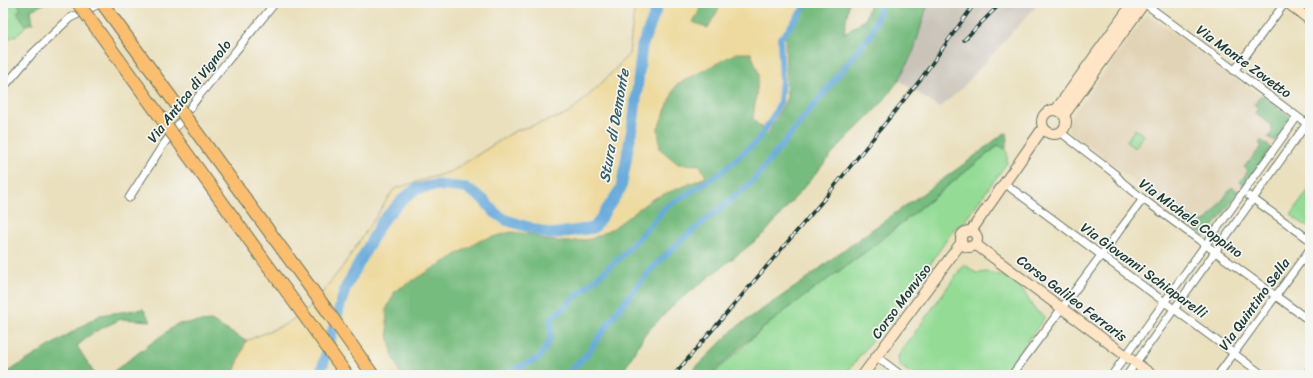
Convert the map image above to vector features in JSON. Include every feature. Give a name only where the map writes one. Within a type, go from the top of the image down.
[{"type":"highway","points":[[78,3],[347,375]]},
{"type":"highway","points":[[102,3],[373,375]]},
{"type":"main road","points":[[1060,113],[1133,3]]},
{"type":"main road","points":[[1060,113],[1144,3]]},
{"type":"main road","points":[[1288,3],[1310,20]]},
{"type":"main road","points":[[973,232],[977,237],[975,244],[971,247],[963,244],[960,237],[963,233],[973,232],[1008,186],[1046,130],[1043,117],[1050,111],[1060,113]]},
{"type":"main road","points":[[1046,130],[1054,134],[1060,132],[1066,125],[1060,113]]},
{"type":"main road","points":[[973,232],[1046,130]]},
{"type":"main road","name":"Corso Monviso","points":[[870,375],[963,244]]},
{"type":"main road","name":"Corso Monviso","points":[[863,375],[963,244]]},
{"type":"main road","name":"Corso Galileo Ferraris","points":[[975,244],[1152,375]]},
{"type":"street","points":[[3,88],[33,53],[70,18],[102,3]]},
{"type":"street","name":"Via Antica di Vignolo","points":[[129,198],[161,148],[198,97],[275,3]]},
{"type":"street","name":"Via Monte Zovetto","points":[[1144,3],[1297,117],[1309,123]]},
{"type":"street","points":[[1234,70],[1285,3]]},
{"type":"street","points":[[1112,375],[1207,245],[1297,117]]},
{"type":"street","points":[[1127,375],[1214,251],[1309,123]]},
{"type":"street","name":"Via Michele Coppino","points":[[1060,132],[1115,174],[1122,182],[1143,199],[1310,321]]},
{"type":"street","name":"Via Giovanni Schiaparelli","points":[[1008,186],[1264,375]]},
{"type":"street","points":[[1244,192],[1310,240]]},
{"type":"street","points":[[1012,375],[1143,199]]},
{"type":"street","name":"Via Quintino Sella","points":[[1218,375],[1310,249]]},
{"type":"street","points":[[881,360],[901,375]]},
{"type":"street","points":[[1306,375],[1310,370]]},
{"type":"shaded area","points":[[928,3],[1039,3],[961,89],[940,108],[899,80],[914,50]]},
{"type":"shaded area","points":[[1147,15],[1292,118],[1206,237],[1068,130],[1070,119]]},
{"type":"green space","points":[[3,3],[18,3],[21,9],[18,12],[26,25],[19,34],[3,41]]},
{"type":"green space","points":[[18,3],[46,3],[31,10],[33,23],[26,25],[17,12],[21,9]]},
{"type":"green space","points":[[697,3],[722,3],[708,28],[693,22],[702,5]]},
{"type":"green space","points":[[810,3],[849,3],[844,33],[865,20],[870,3],[928,3],[914,50],[899,80],[881,104],[840,145],[764,234],[678,301],[645,334],[621,375],[401,375],[393,357],[388,335],[386,310],[395,291],[481,240],[511,232],[531,234],[546,240],[566,242],[591,239],[612,229],[652,199],[706,177],[700,165],[678,164],[660,149],[658,128],[676,85],[736,52],[751,53],[759,74],[753,119],[787,97],[785,37]]},
{"type":"green space","points":[[1261,95],[1292,118],[1275,141],[1268,137],[1272,132],[1272,126],[1255,112],[1259,108],[1254,105]]},
{"type":"green space","points":[[1135,129],[1143,135],[1135,148],[1126,142]]},
{"type":"green space","points":[[1007,133],[1008,140],[1005,149],[998,145],[872,247],[791,306],[740,347],[711,375],[688,375],[735,328],[804,281],[838,254],[967,162],[1003,134]]},
{"type":"green space","points":[[1261,140],[1271,148],[1244,185],[1240,182],[1248,171],[1244,167],[1262,146],[1259,144]]},
{"type":"green space","points":[[999,145],[1007,150],[1007,163],[963,223],[954,229],[922,276],[845,375],[712,375],[758,333],[791,306],[872,247]]},
{"type":"green space","points":[[1232,187],[1239,192],[1206,237],[1179,216],[1181,212],[1199,223],[1207,221]]},
{"type":"green space","points":[[1310,188],[1310,229],[1291,215]]},
{"type":"green space","points":[[964,264],[976,273],[988,272],[1005,276],[1022,289],[1035,310],[1045,317],[1003,375],[913,375],[899,365],[898,356]]},
{"type":"green space","points":[[143,309],[151,321],[121,319],[94,332],[77,346],[95,375],[3,375],[100,315]]},
{"type":"green space","points":[[211,321],[246,341],[233,375],[109,375],[177,324]]},
{"type":"sand","points":[[635,3],[697,3],[702,5],[693,22],[708,28],[722,3],[810,3],[785,37],[787,97],[768,134],[753,119],[759,74],[751,53],[736,53],[676,85],[658,128],[660,149],[678,164],[700,165],[706,177],[652,199],[612,229],[591,239],[566,242],[546,240],[531,234],[511,232],[481,240],[395,291],[386,310],[388,335],[393,357],[401,375],[233,375],[246,341],[286,324],[310,308],[343,266],[394,189],[452,171],[515,131],[568,114],[599,86],[629,54]]},
{"type":"waterway","name":"Stura di Demonte","points":[[320,375],[345,289],[382,221],[405,197],[416,189],[436,185],[466,188],[483,199],[494,212],[506,220],[550,234],[594,228],[621,188],[634,117],[642,46],[659,3]]},
{"type":"waterway","points":[[501,375],[539,358],[550,340],[551,319],[627,251],[666,207],[719,174],[757,141],[769,124],[780,102],[782,81],[780,38],[787,31],[807,3]]},
{"type":"waterway","points":[[566,375],[587,354],[618,310],[652,268],[685,237],[752,182],[872,33],[882,3]]},
{"type":"railway","points":[[674,375],[825,198],[920,80],[975,3]]},
{"type":"railway","points":[[964,40],[1001,3]]}]
